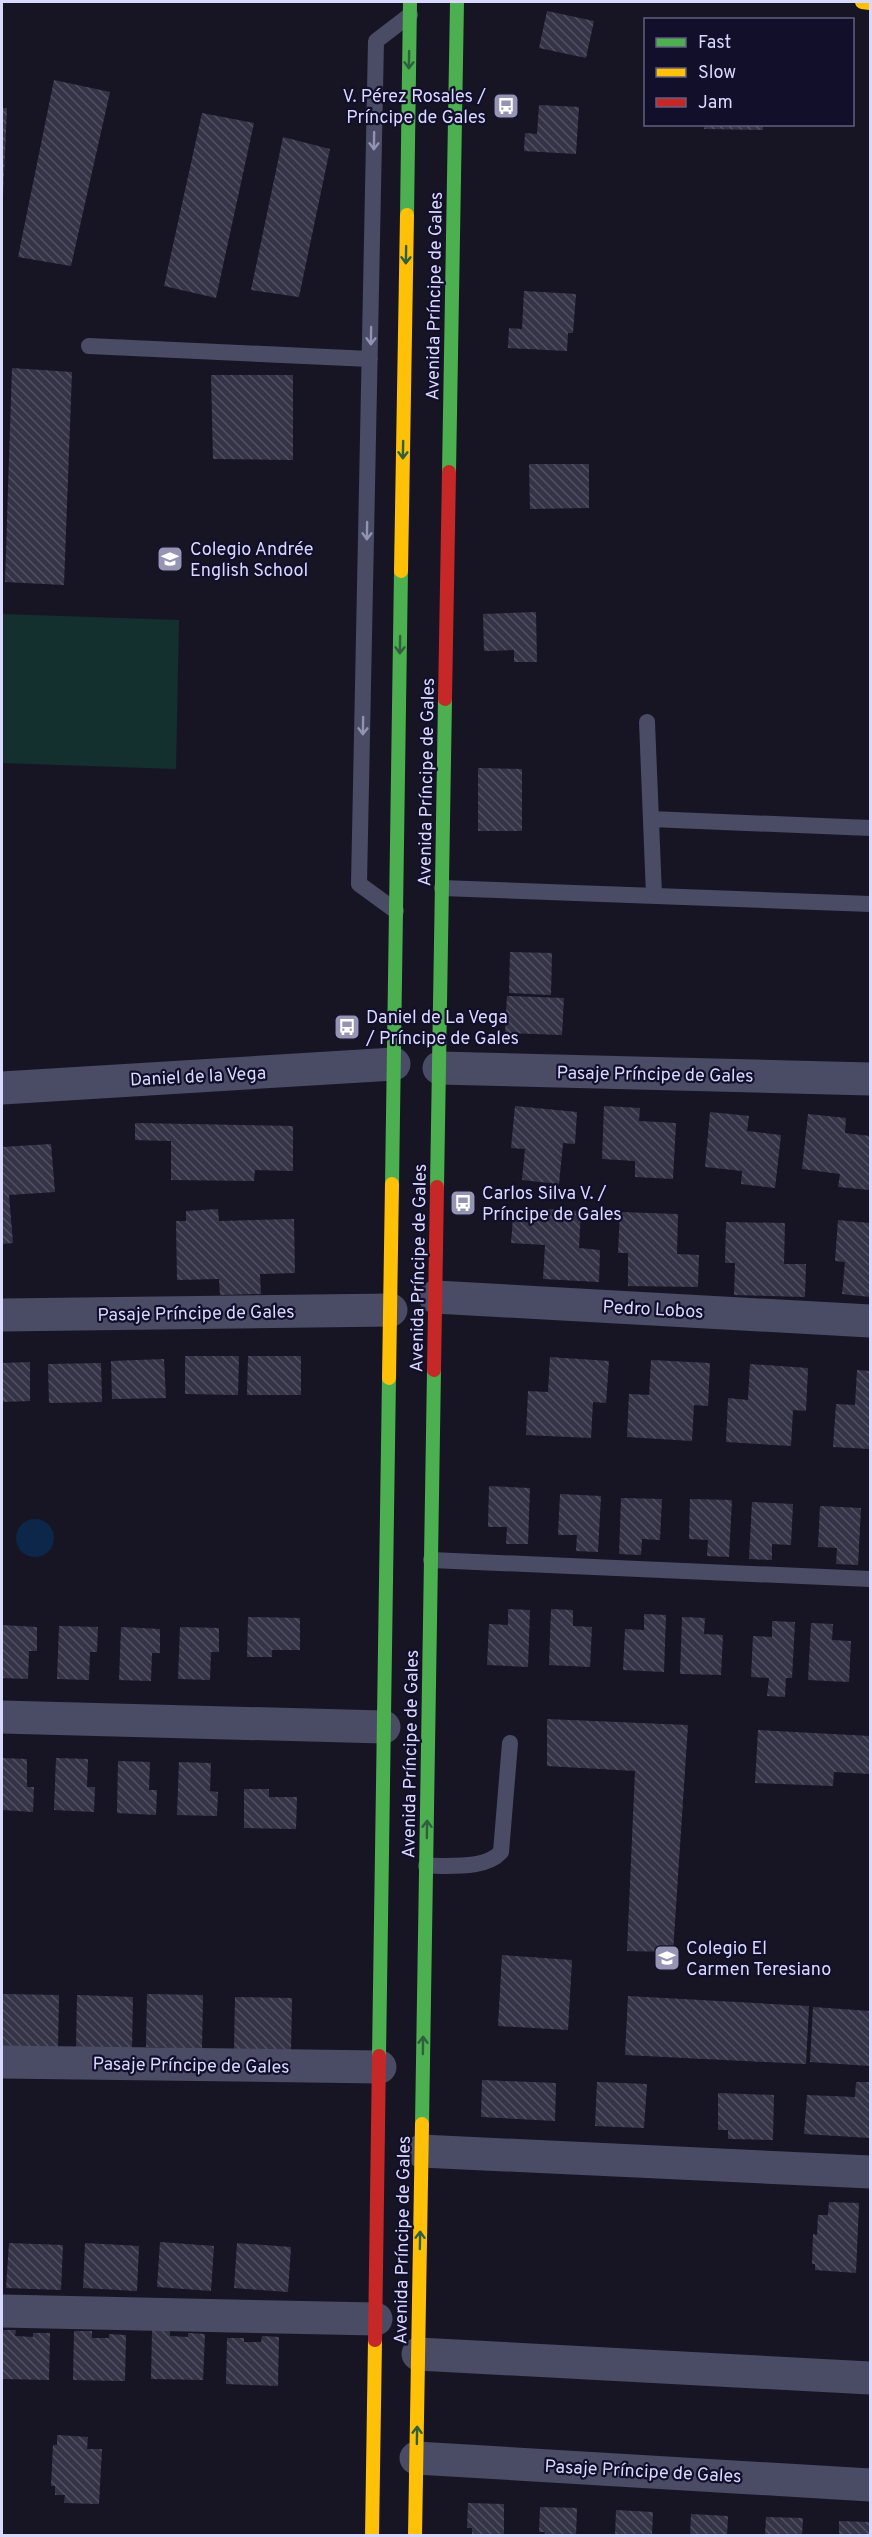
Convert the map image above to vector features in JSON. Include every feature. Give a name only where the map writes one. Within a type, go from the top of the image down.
[{"type":"main road","name":"Avenida Príncipe de Gales","points":[[415,2535],[457,2]]},
{"type":"main road","points":[[862,2],[870,3]]},
{"type":"main road","name":"Avenida Príncipe de Gales","points":[[372,2535],[410,8]]},
{"type":"street","name":"Daniel de la Vega","points":[[2,1088],[394,1064]]},
{"type":"street","name":"Pasaje Príncipe de Gales","points":[[439,1068],[870,1079]]},
{"type":"street","name":"Pedro Lobos","points":[[435,1297],[870,1321]]},
{"type":"street","name":"Pasaje Príncipe de Gales","points":[[2,1315],[391,1310]]},
{"type":"street","points":[[2,1717],[384,1727]]},
{"type":"street","name":"Pasaje Príncipe de Gales","points":[[2,2062],[380,2067]]},
{"type":"street","points":[[421,2151],[870,2172]]},
{"type":"street","points":[[2,2311],[376,2319]]},
{"type":"street","points":[[418,2354],[870,2378]]},
{"type":"street","name":"Pasaje Príncipe de Gales","points":[[416,2458],[870,2485]]},
{"type":"lane","points":[[397,911],[359,884],[376,41],[410,8]]},
{"type":"lane","points":[[89,346],[370,359]]},
{"type":"lane","points":[[647,722],[654,895]]},
{"type":"lane","points":[[651,819],[870,828]]},
{"type":"lane","points":[[442,888],[870,904]]},
{"type":"lane","points":[[431,1560],[870,1579]]},
{"type":"lane","points":[[426,1866],[483,1862],[496,1857],[501,1852],[510,1743]]},
{"type":"green space","points":[[2,614],[179,620],[176,769],[2,763]]},
{"type":"water","points":[[35,1519],[48,1525],[54,1538],[48,1551],[35,1557],[22,1551],[16,1538],[22,1525]]},
{"type":"building","points":[[547,11],[594,21],[586,58],[539,48]]},
{"type":"building","points":[[54,80],[110,92],[71,266],[18,257]]},
{"type":"building","points":[[539,105],[579,107],[576,154],[524,151],[525,133],[537,134]]},
{"type":"building","points":[[2,108],[7,108],[3,197],[2,197]]},
{"type":"building","points":[[202,113],[254,123],[216,298],[164,286]]},
{"type":"building","points":[[705,126],[763,126],[763,130],[704,129]]},
{"type":"building","points":[[283,137],[330,149],[299,297],[251,290]]},
{"type":"building","points":[[524,291],[576,294],[573,333],[568,333],[567,351],[508,348],[509,328],[522,329]]},
{"type":"building","points":[[12,368],[72,372],[64,585],[5,582]]},
{"type":"building","points":[[211,375],[293,375],[293,460],[213,459]]},
{"type":"building","points":[[529,464],[589,464],[589,508],[530,509]]},
{"type":"building","points":[[536,612],[537,662],[514,662],[514,650],[484,651],[483,614]]},
{"type":"building","points":[[478,768],[522,769],[522,831],[478,831]]},
{"type":"building","points":[[510,952],[552,953],[551,995],[509,993]]},
{"type":"building","points":[[507,996],[564,998],[562,1035],[505,1033]]},
{"type":"building","points":[[515,1106],[577,1112],[575,1144],[563,1143],[559,1184],[522,1180],[525,1149],[511,1148]]},
{"type":"building","points":[[604,1106],[640,1108],[639,1121],[676,1123],[673,1179],[635,1177],[635,1161],[602,1159]]},
{"type":"building","points":[[710,1112],[749,1116],[747,1131],[781,1135],[775,1188],[741,1184],[742,1171],[705,1167]]},
{"type":"building","points":[[808,1114],[846,1118],[845,1133],[870,1136],[870,1190],[838,1187],[840,1174],[802,1169]]},
{"type":"building","points":[[135,1123],[293,1126],[293,1171],[255,1170],[254,1181],[171,1180],[171,1141],[135,1140]]},
{"type":"building","points":[[51,1144],[55,1192],[9,1195],[13,1243],[2,1244],[2,1147]]},
{"type":"building","points":[[218,1209],[219,1221],[294,1219],[295,1273],[260,1274],[261,1294],[220,1295],[219,1279],[177,1280],[176,1221],[186,1221],[186,1211]]},
{"type":"building","points":[[543,1209],[581,1211],[579,1248],[600,1250],[599,1282],[543,1279],[545,1245],[511,1243],[513,1218],[542,1221]]},
{"type":"building","points":[[620,1212],[678,1214],[677,1254],[699,1255],[698,1287],[628,1286],[628,1253],[618,1253]]},
{"type":"building","points":[[838,1220],[870,1223],[870,1297],[842,1294],[845,1262],[835,1261]]},
{"type":"building","points":[[726,1222],[785,1223],[784,1264],[806,1264],[805,1297],[734,1295],[735,1263],[725,1263]]},
{"type":"building","points":[[185,1356],[239,1356],[238,1395],[185,1394]]},
{"type":"building","points":[[248,1356],[301,1356],[301,1395],[247,1395]]},
{"type":"building","points":[[550,1357],[609,1361],[606,1403],[593,1402],[591,1438],[526,1435],[528,1391],[548,1392]]},
{"type":"building","points":[[164,1359],[166,1398],[112,1399],[111,1361]]},
{"type":"building","points":[[651,1360],[710,1363],[708,1406],[694,1405],[692,1441],[627,1437],[629,1394],[649,1395]]},
{"type":"building","points":[[30,1362],[30,1401],[2,1402],[2,1363]]},
{"type":"building","points":[[101,1363],[102,1402],[49,1403],[48,1364]]},
{"type":"building","points":[[750,1364],[808,1368],[806,1411],[793,1410],[791,1446],[726,1442],[728,1398],[748,1400]]},
{"type":"building","points":[[857,1370],[870,1371],[870,1449],[833,1447],[836,1404],[855,1405]]},
{"type":"building","points":[[489,1486],[530,1488],[528,1544],[506,1544],[507,1527],[488,1527]]},
{"type":"building","points":[[560,1494],[601,1496],[598,1552],[576,1551],[577,1535],[558,1535]]},
{"type":"building","points":[[621,1498],[662,1499],[660,1540],[642,1539],[641,1555],[619,1554]]},
{"type":"building","points":[[690,1499],[732,1500],[729,1557],[707,1556],[708,1540],[689,1539]]},
{"type":"building","points":[[752,1502],[793,1504],[791,1545],[772,1544],[772,1560],[749,1559]]},
{"type":"building","points":[[820,1506],[861,1508],[858,1565],[836,1564],[837,1548],[818,1547]]},
{"type":"building","points":[[508,1609],[530,1610],[528,1667],[487,1665],[489,1624],[508,1625]]},
{"type":"building","points":[[551,1609],[573,1610],[573,1626],[592,1627],[590,1667],[549,1665]]},
{"type":"building","points":[[644,1614],[666,1615],[664,1672],[623,1670],[625,1629],[644,1630]]},
{"type":"building","points":[[248,1617],[300,1618],[300,1650],[272,1650],[272,1657],[247,1657]]},
{"type":"building","points":[[682,1617],[705,1618],[704,1634],[723,1635],[721,1675],[680,1674]]},
{"type":"building","points":[[772,1621],[795,1622],[792,1678],[786,1678],[785,1697],[767,1696],[769,1678],[751,1677],[753,1636],[772,1637]]},
{"type":"building","points":[[811,1623],[833,1624],[832,1640],[851,1641],[849,1682],[808,1680]]},
{"type":"building","points":[[2,1625],[37,1627],[37,1651],[29,1651],[28,1679],[2,1678]]},
{"type":"building","points":[[59,1626],[98,1627],[97,1652],[90,1652],[89,1680],[57,1679]]},
{"type":"building","points":[[121,1627],[160,1629],[160,1653],[152,1653],[151,1681],[119,1680]]},
{"type":"building","points":[[180,1627],[219,1628],[219,1652],[211,1652],[210,1680],[178,1679]]},
{"type":"building","points":[[547,1719],[688,1725],[673,1952],[627,1951],[635,1771],[547,1766]]},
{"type":"building","points":[[758,1730],[870,1736],[870,1774],[834,1772],[833,1786],[755,1783]]},
{"type":"building","points":[[2,1758],[27,1759],[27,1787],[34,1787],[33,1812],[2,1810]]},
{"type":"building","points":[[56,1758],[88,1759],[87,1787],[95,1787],[94,1812],[54,1810]]},
{"type":"building","points":[[118,1761],[150,1762],[149,1790],[157,1790],[156,1815],[117,1813]]},
{"type":"building","points":[[179,1762],[211,1763],[210,1791],[218,1792],[217,1816],[177,1815]]},
{"type":"building","points":[[244,1789],[269,1789],[269,1797],[297,1797],[296,1829],[244,1828]]},
{"type":"building","points":[[502,1955],[572,1960],[568,2030],[498,2026]]},
{"type":"building","points":[[3,1994],[59,1995],[58,2049],[2,2047]]},
{"type":"building","points":[[147,1994],[203,1995],[202,2049],[146,2047]]},
{"type":"building","points":[[77,1995],[133,1997],[132,2050],[76,2049]]},
{"type":"building","points":[[628,1996],[809,2006],[806,2064],[625,2055]]},
{"type":"building","points":[[235,1997],[292,1998],[291,2052],[234,2051]]},
{"type":"building","points":[[813,2007],[870,2011],[870,2066],[810,2062]]},
{"type":"building","points":[[482,2080],[556,2083],[555,2121],[481,2117]]},
{"type":"building","points":[[597,2082],[647,2084],[644,2128],[595,2126]]},
{"type":"building","points":[[856,2082],[870,2082],[870,2138],[804,2134],[807,2095],[855,2097]]},
{"type":"building","points":[[718,2093],[774,2095],[773,2140],[728,2139],[728,2130],[718,2130]]},
{"type":"building","points":[[829,2202],[859,2203],[856,2273],[815,2270],[815,2264],[812,2264],[813,2234],[817,2235],[818,2215],[828,2215]]},
{"type":"building","points":[[160,2242],[214,2246],[211,2291],[157,2287]]},
{"type":"building","points":[[9,2243],[63,2245],[61,2290],[6,2288]]},
{"type":"building","points":[[85,2243],[139,2246],[137,2291],[83,2288]]},
{"type":"building","points":[[237,2243],[291,2247],[288,2292],[234,2288]]},
{"type":"building","points":[[2,2330],[16,2330],[15,2336],[33,2337],[33,2333],[50,2333],[49,2380],[2,2379]]},
{"type":"building","points":[[152,2330],[170,2330],[170,2336],[188,2337],[188,2333],[205,2334],[203,2380],[151,2379]]},
{"type":"building","points":[[74,2331],[92,2331],[92,2338],[109,2338],[109,2334],[126,2335],[125,2381],[73,2380]]},
{"type":"building","points":[[262,2336],[279,2337],[278,2386],[226,2384],[227,2338],[244,2338],[244,2342],[261,2342]]},
{"type":"building","points":[[57,2435],[88,2437],[87,2449],[102,2449],[99,2504],[64,2503],[65,2495],[55,2495],[55,2486],[51,2486],[53,2445],[57,2445]]},
{"type":"building","points":[[468,2503],[504,2504],[504,2536],[472,2536],[472,2528],[467,2528]]},
{"type":"building","points":[[540,2507],[577,2508],[576,2536],[544,2536],[545,2532],[539,2532]]},
{"type":"building","points":[[616,2510],[653,2512],[652,2536],[615,2536]]},
{"type":"building","points":[[691,2514],[728,2516],[727,2536],[690,2536]]},
{"type":"building","points":[[766,2517],[803,2518],[802,2536],[765,2536]]},
{"type":"building","points":[[839,2521],[870,2522],[870,2536],[839,2536]]},
{"type":"traffic: fast","points":[[407,215],[410,2]]},
{"type":"traffic: fast","points":[[449,472],[457,2]]},
{"type":"traffic: fast","points":[[392,1184],[401,571]]},
{"type":"traffic: fast","points":[[437,1187],[445,699]]},
{"type":"traffic: fast","points":[[422,2124],[434,1370]]},
{"type":"traffic: fast","points":[[379,2056],[389,1378]]},
{"type":"traffic: slow","points":[[862,2],[870,3]]},
{"type":"traffic: slow","points":[[401,571],[407,215]]},
{"type":"traffic: slow","points":[[389,1378],[392,1184]]},
{"type":"traffic: slow","points":[[415,2536],[422,2124]]},
{"type":"traffic: slow","points":[[372,2536],[375,2340]]},
{"type":"traffic: jam","points":[[445,699],[449,472]]},
{"type":"traffic: jam","points":[[434,1370],[437,1187]]},
{"type":"traffic: jam","points":[[375,2340],[379,2056]]},
{"type":"place","name":"V. Pérez Rosales / Príncipe de Gales","points":[[506,106]]},
{"type":"place","name":"Colegio Andrée English School","points":[[170,559]]},
{"type":"place","name":"Daniel de La Vega / Príncipe de Gales","points":[[347,1027]]},
{"type":"place","name":"Carlos Silva V. / Príncipe de Gales","points":[[463,1203]]},
{"type":"place","name":"Colegio El Carmen Teresiano","points":[[667,1958]]}]
